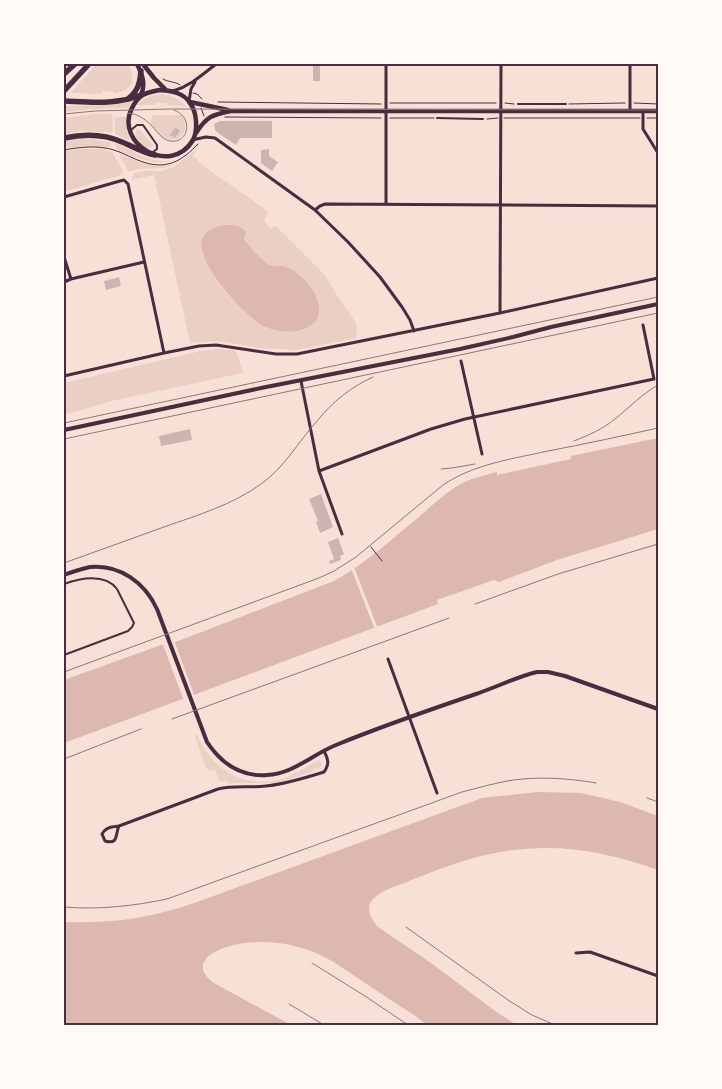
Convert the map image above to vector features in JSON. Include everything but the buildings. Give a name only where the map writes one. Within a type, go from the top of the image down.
[{"type":"highway","points":[[64,74],[75,64]]},
{"type":"highway","points":[[64,90],[89,64]]},
{"type":"highway","points":[[126,100],[139,85],[140,71]]},
{"type":"highway","points":[[64,101],[112,102],[141,95]]},
{"type":"highway","points":[[64,138],[91,135],[114,139],[142,152],[153,154]]},
{"type":"main road","points":[[137,64],[143,79],[144,88],[133,105],[128,122],[130,132],[135,141],[153,154],[165,156],[182,152],[206,119],[231,110]]},
{"type":"main road","points":[[143,64],[166,90],[182,96],[190,102],[231,110],[658,111]]},
{"type":"main road","points":[[141,95],[166,90]]},
{"type":"main road","points":[[190,102],[196,132]]},
{"type":"street","points":[[173,92],[195,81],[216,64]]},
{"type":"street","points":[[386,64],[386,204]]},
{"type":"street","points":[[500,313],[501,64]]},
{"type":"street","points":[[630,64],[630,111]]},
{"type":"street","points":[[190,102],[190,92],[195,81]]},
{"type":"street","points":[[643,111],[643,129],[658,153]]},
{"type":"street","points":[[192,140],[206,137],[215,138],[315,210],[348,242],[380,278],[402,307],[414,331]]},
{"type":"street","points":[[64,197],[120,180],[124,180],[128,184],[164,352]]},
{"type":"street","points":[[315,210],[325,204],[658,206]]},
{"type":"street","points":[[64,257],[71,279]]},
{"type":"street","points":[[64,282],[144,262]]},
{"type":"street","points":[[64,376],[164,352],[209,345],[276,354],[297,354],[500,313],[658,278]]},
{"type":"street","points":[[64,430],[487,343],[551,326],[658,304]]},
{"type":"street","points":[[319,471],[431,429],[474,417],[654,379],[643,325]]},
{"type":"street","points":[[461,361],[482,454]]},
{"type":"street","points":[[301,381],[319,471],[342,534]]},
{"type":"street","points":[[64,575],[81,569],[97,567],[115,569],[135,579],[145,588],[154,602],[203,733],[214,752],[225,763],[248,774],[275,774],[290,769],[338,744],[530,674],[556,673],[658,709]]},
{"type":"street","points":[[388,660],[437,793]]},
{"type":"street","points":[[119,826],[117,837],[114,841],[105,841],[102,834],[109,828],[218,789],[233,786],[263,786],[286,783],[324,772],[329,762],[324,751]]},
{"type":"street","points":[[576,953],[590,952],[658,976]]},
{"type":"lane","points":[[518,104],[566,104]]},
{"type":"lane","points":[[437,118],[483,118]]},
{"type":"lane","points":[[130,132],[137,124],[143,126],[157,145],[153,154]]},
{"type":"lane","points":[[64,584],[77,580],[106,580],[117,589],[134,623],[128,631],[64,655]]},
{"type":"path","points":[[163,79],[168,82]]},
{"type":"path","points":[[206,102],[200,98],[203,115],[206,119]]},
{"type":"path","points":[[213,102],[518,104]]},
{"type":"path","points":[[566,104],[658,104]]},
{"type":"path","points":[[220,117],[437,118]]},
{"type":"path","points":[[483,118],[658,118]]},
{"type":"path","points":[[64,150],[79,147],[114,150],[144,162],[157,164],[173,163],[182,158]]},
{"type":"path","points":[[371,547],[382,561]]},
{"type":"shaded area","points":[[97,64],[128,64],[133,80],[132,84],[125,90],[114,94],[114,92],[102,91],[101,94],[70,93]]},
{"type":"shaded area","points":[[162,94],[175,98],[186,106],[167,105],[167,103],[135,105],[147,98]]},
{"type":"shaded area","points":[[133,102],[129,108],[64,112],[64,106],[106,105]]},
{"type":"shaded area","points":[[112,114],[113,133],[105,131],[80,131],[64,134],[64,118]]},
{"type":"shaded area","points":[[153,115],[181,115],[185,126],[183,135],[175,139],[162,136],[150,122]]},
{"type":"shaded area","points":[[115,117],[127,117],[127,131],[130,141],[115,134]]},
{"type":"shaded area","points":[[137,129],[153,145],[151,147],[145,148],[139,142],[135,134]]},
{"type":"shaded area","points":[[75,139],[110,142],[111,144],[106,147],[64,148],[64,141]]},
{"type":"shaded area","points":[[115,143],[148,158],[172,161],[158,162],[139,158],[119,151]]},
{"type":"shaded area","points":[[198,148],[193,156],[205,167],[269,212],[264,220],[270,229],[276,226],[324,274],[356,323],[357,338],[296,350],[260,348],[218,341],[190,343],[154,175],[131,180],[134,173],[161,171],[174,167]],"holes":[[[246,232],[244,239],[266,263],[275,267],[283,266],[262,325],[243,310],[218,282],[206,261],[202,249]]]},
{"type":"shaded area","points":[[102,149],[112,152],[123,171],[121,175],[64,192],[64,151]]},
{"type":"shaded area","points":[[121,155],[151,165],[172,165],[164,168],[140,169],[129,172],[120,157]]},
{"type":"shaded area","points":[[226,225],[242,228],[246,232],[244,239],[258,256],[268,264],[288,268],[307,282],[314,291],[318,303],[319,315],[313,324],[307,328],[295,331],[274,330],[262,325],[233,300],[213,275],[202,250],[203,236],[215,227]]},
{"type":"shaded area","points":[[234,350],[238,355],[243,373],[112,401],[64,415],[64,383],[201,351]]},
{"type":"shaded area","points":[[658,438],[658,529],[557,560],[499,582],[494,580],[437,600],[438,604],[64,743],[64,680],[161,645],[173,643],[334,581],[378,550],[460,484],[497,472],[497,475],[571,459],[571,456]]},
{"type":"shaded area","points":[[197,735],[203,747],[221,767],[244,779],[257,782],[271,781],[285,778],[319,760],[321,766],[316,770],[315,768],[313,769],[314,771],[268,783],[228,784],[227,780],[220,782],[215,770],[211,771],[206,768],[195,736]]},
{"type":"shaded area","points":[[537,792],[581,793],[620,802],[658,816],[658,870],[588,851],[542,848],[519,849],[470,859],[391,888],[373,899],[369,908],[370,914],[378,927],[517,1025],[427,1025],[337,964],[322,956],[292,945],[251,942],[236,944],[210,955],[203,967],[206,975],[214,983],[291,1025],[64,1025],[64,922],[124,920],[170,911],[482,798]]},
{"type":"pier","points":[[354,567],[378,629],[375,630],[351,568]]},
{"type":"pier","points":[[174,640],[195,697],[184,701],[162,642]]},
{"type":"tram line","points":[[64,114],[95,111],[170,109],[658,110]]},
{"type":"tram line","points":[[128,113],[135,114],[144,119],[164,139],[176,141],[185,134],[187,124],[180,113],[174,110]]},
{"type":"railway","points":[[64,423],[658,297]]},
{"type":"railway","points":[[64,439],[658,313]]},
{"type":"railway","points":[[64,563],[202,514],[227,504],[250,491],[277,470],[310,429],[336,401],[357,385],[373,377]]},
{"type":"railway","points":[[574,441],[606,426],[658,385]]},
{"type":"railway","points":[[64,672],[334,571],[356,557],[443,485],[467,472],[507,460],[658,428]]},
{"type":"railway","points":[[441,469],[475,464]]},
{"type":"railway","points":[[475,604],[558,574],[658,544]]},
{"type":"railway","points":[[172,719],[449,618]]},
{"type":"railway","points":[[64,759],[141,729]]},
{"type":"railway","points":[[64,907],[116,907],[167,899],[462,792],[496,783],[540,778],[596,783]]},
{"type":"railway","points":[[647,798],[658,802]]},
{"type":"railway","points":[[406,927],[508,1000],[532,1015],[555,1025]]},
{"type":"railway","points":[[312,963],[408,1025]]},
{"type":"railway","points":[[289,1004],[324,1025]]}]
